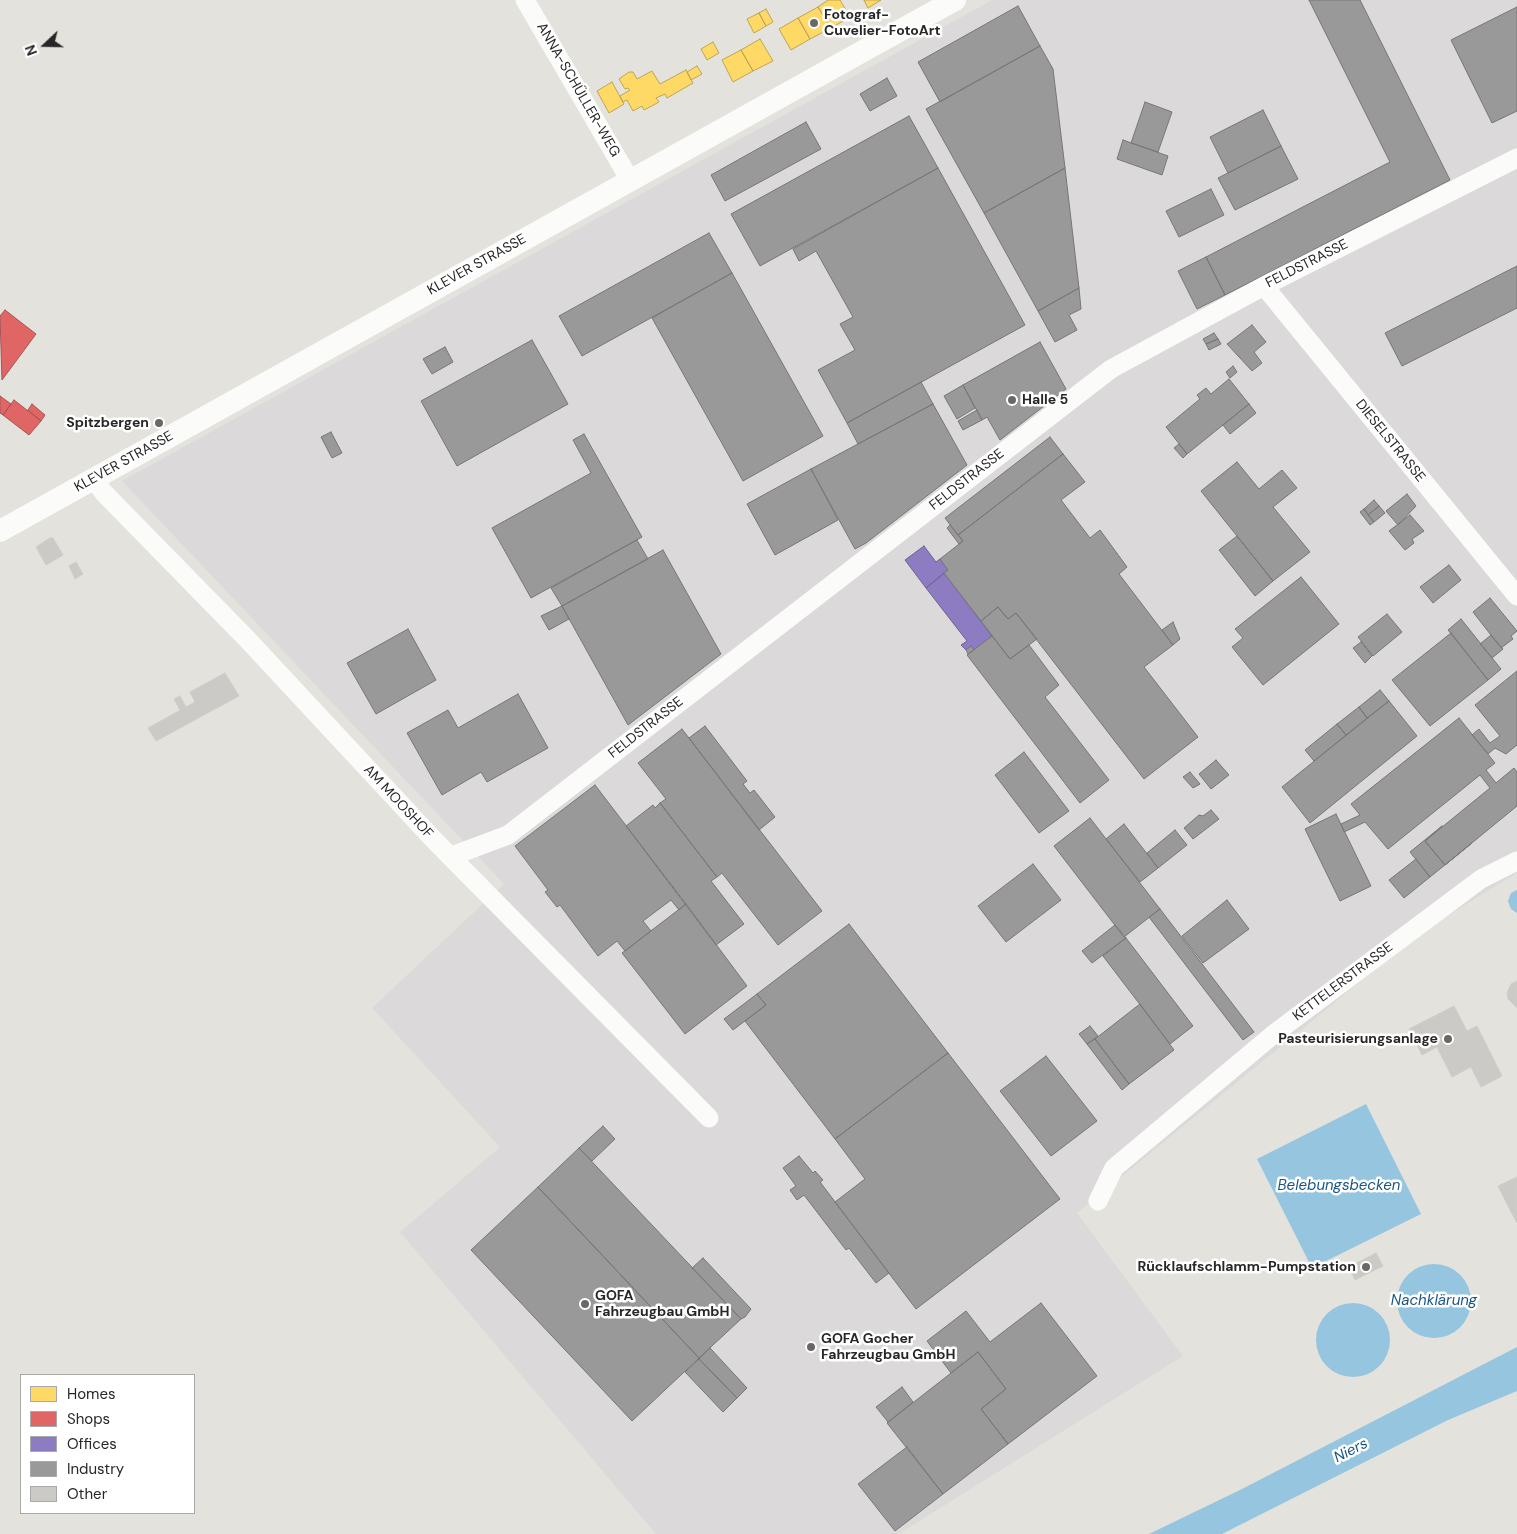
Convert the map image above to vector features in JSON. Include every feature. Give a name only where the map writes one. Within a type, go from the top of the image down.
[{"type":"street","name":"ANNA-SCHÜLLER-WEG","points":[[525,0],[630,180]]},
{"type":"street","name":"KLEVER STRASSE","points":[[0,531],[956,0]]},
{"type":"street","name":"FELDSTRASSE","points":[[452,856],[508,834],[1111,369],[1264,286],[1517,158]]},
{"type":"street","name":"DIESELSTRASSE","points":[[1264,286],[1517,596]]},
{"type":"street","name":"AM MOOSHOF","points":[[93,479],[104,493],[253,646],[435,841],[452,856],[709,1118]]},
{"type":"street","name":"KETTELERSTRASSE","points":[[1098,1201],[1114,1168],[1275,1033],[1481,879],[1517,861]]},
{"type":"shaded area","points":[[992,0],[1517,0],[1517,873],[1421,932],[1077,1213],[1183,1356],[899,1534],[656,1534],[400,1232],[500,1147],[372,1008],[504,884],[122,481]]},
{"type":"water","points":[[1517,890],[1517,913],[1511,909],[1508,901],[1511,893]]},
{"type":"water","name":"Belebungsbecken","points":[[1366,1104],[1421,1214],[1312,1268],[1257,1159]]},
{"type":"water","name":"Nachklärung","points":[[1434,1264],[1448,1267],[1460,1275],[1468,1287],[1471,1301],[1468,1315],[1460,1327],[1448,1335],[1434,1338],[1420,1335],[1408,1327],[1400,1315],[1397,1301],[1400,1287],[1408,1275],[1420,1267]]},
{"type":"water","name":"Nachklärung","points":[[1353,1303],[1367,1306],[1379,1314],[1387,1326],[1390,1340],[1387,1354],[1379,1366],[1367,1374],[1353,1377],[1339,1374],[1327,1366],[1319,1354],[1316,1340],[1319,1326],[1327,1314],[1339,1306]]},
{"type":"water","name":"Niers","points":[[1517,1347],[1517,1391],[1448,1420],[1222,1534],[1149,1534],[1242,1489]]},
{"type":"building: Homes","points":[[828,0],[840,0],[850,17],[831,28],[818,7]]},
{"type":"building: Homes","points":[[864,0],[881,0],[868,8]]},
{"type":"building: Homes","name":"Fotograf- Cuvelier-FotoArt","points":[[818,7],[831,28],[810,39],[798,18]]},
{"type":"building: Homes","points":[[766,9],[773,22],[766,26],[759,13]]},
{"type":"building: Homes","points":[[759,13],[766,26],[754,33],[747,19]]},
{"type":"building: Homes","points":[[798,18],[810,39],[791,50],[779,29]]},
{"type":"building: Homes","points":[[760,39],[773,61],[753,71],[741,50]]},
{"type":"building: Homes","points":[[713,42],[719,53],[707,60],[701,49]]},
{"type":"building: Homes","points":[[741,50],[753,71],[733,82],[722,60]]},
{"type":"building: Homes","points":[[697,66],[702,74],[691,80],[687,72]]},
{"type":"building: Homes","points":[[686,70],[693,83],[667,98],[665,94],[656,98],[659,102],[644,110],[642,106],[633,111],[627,100],[623,102],[620,96],[630,90],[628,88],[625,89],[619,79],[629,72],[633,72],[637,79],[652,71],[660,84]]},
{"type":"building: Homes","points":[[612,82],[624,104],[609,113],[597,91]]},
{"type":"building: Shops","points":[[5,310],[36,334],[2,380],[0,316]]},
{"type":"building: Shops","points":[[0,396],[11,404],[3,415],[0,413]]},
{"type":"building: Shops","points":[[14,400],[41,421],[29,435],[3,415]]},
{"type":"building: Shops","points":[[32,404],[45,415],[41,421],[28,410]]},
{"type":"building: Offices","points":[[924,546],[936,562],[940,559],[948,570],[926,588],[905,560]]},
{"type":"building: Offices","points":[[944,573],[992,636],[974,650],[971,646],[966,650],[961,645],[967,641],[926,588]]},
{"type":"building: Industry","points":[[1309,0],[1360,0],[1450,180],[1225,295],[1206,257],[1390,162]]},
{"type":"building: Industry","points":[[1018,6],[1040,46],[940,102],[918,62]]},
{"type":"building: Industry","points":[[1517,7],[1517,111],[1492,123],[1451,40]]},
{"type":"building: Industry","points":[[1040,46],[1053,69],[1065,168],[984,213],[926,109]]},
{"type":"building: Industry","points":[[887,78],[897,96],[870,111],[860,94]]},
{"type":"building: Industry","points":[[1145,102],[1172,112],[1158,152],[1131,143]]},
{"type":"building: Industry","points":[[1263,110],[1281,146],[1228,173],[1210,137]]},
{"type":"building: Industry","points":[[909,116],[938,168],[760,266],[731,214]]},
{"type":"building: Industry","points":[[806,122],[821,149],[725,201],[711,175]]},
{"type":"building: Industry","points":[[1123,140],[1168,156],[1162,175],[1117,159]]},
{"type":"building: Industry","points":[[1281,146],[1298,179],[1235,210],[1218,178]]},
{"type":"building: Industry","points":[[938,168],[1025,325],[847,423],[818,370],[855,350],[840,324],[853,317],[816,251],[799,261],[793,249]]},
{"type":"building: Industry","points":[[1065,168],[1079,288],[1038,311],[984,213]]},
{"type":"building: Industry","points":[[1211,189],[1224,215],[1179,237],[1166,211]]},
{"type":"building: Industry","points":[[709,233],[732,273],[582,356],[559,316]]},
{"type":"building: Industry","points":[[1206,257],[1225,295],[1197,309],[1178,271]]},
{"type":"building: Industry","points":[[1517,266],[1517,308],[1402,366],[1385,333]]},
{"type":"building: Industry","points":[[732,273],[823,436],[743,481],[652,318]]},
{"type":"building: Industry","points":[[1079,288],[1081,309],[1069,315],[1077,330],[1055,342],[1038,311]]},
{"type":"building: Industry","points":[[1252,325],[1266,342],[1254,352],[1262,363],[1252,371],[1227,344]]},
{"type":"building: Industry","points":[[1214,333],[1218,339],[1206,344],[1203,339]]},
{"type":"building: Industry","points":[[1218,339],[1221,344],[1209,350],[1206,344]]},
{"type":"building: Industry","points":[[532,340],[568,404],[457,466],[421,401]]},
{"type":"building: Industry","name":"Halle 5","points":[[1040,342],[1066,389],[1000,440],[987,417],[982,420],[963,385]]},
{"type":"building: Industry","points":[[445,347],[453,362],[432,374],[423,359]]},
{"type":"building: Industry","points":[[1233,366],[1237,372],[1230,378],[1226,372]]},
{"type":"building: Industry","points":[[1229,379],[1249,404],[1187,454],[1166,427],[1200,399],[1197,395],[1206,388],[1211,394]]},
{"type":"building: Industry","points":[[921,382],[933,404],[858,444],[847,423]]},
{"type":"building: Industry","points":[[963,385],[975,408],[957,419],[944,396]]},
{"type":"building: Industry","points":[[933,404],[967,465],[866,543],[855,549],[811,469]]},
{"type":"building: Industry","points":[[1249,404],[1256,413],[1230,434],[1223,425]]},
{"type":"building: Industry","points":[[977,410],[982,420],[963,430],[958,421]]},
{"type":"building: Industry","points":[[331,432],[342,453],[332,458],[321,437]]},
{"type":"building: Industry","points":[[584,434],[642,537],[531,598],[492,528],[591,473],[573,440]]},
{"type":"building: Industry","points":[[1050,437],[1063,454],[958,535],[945,518]]},
{"type":"building: Industry","points":[[1179,444],[1187,454],[1183,458],[1174,448]]},
{"type":"building: Industry","points":[[1063,454],[1085,482],[1061,500],[1090,538],[1100,530],[1127,567],[1119,574],[1173,645],[1144,667],[1198,737],[1144,779],[1016,613],[1008,619],[998,607],[981,621],[944,573],[948,570],[940,559],[963,541],[958,535]]},
{"type":"building: Industry","points":[[1237,462],[1259,489],[1282,470],[1297,488],[1273,507],[1310,552],[1273,581],[1201,491]]},
{"type":"building: Industry","points":[[811,469],[838,520],[775,555],[747,504]]},
{"type":"building: Industry","points":[[1407,494],[1416,506],[1398,525],[1386,511]]},
{"type":"building: Industry","points":[[1374,500],[1379,506],[1368,515],[1364,509]]},
{"type":"building: Industry","points":[[1379,506],[1385,513],[1374,522],[1368,515]]},
{"type":"building: Industry","points":[[1364,509],[1374,522],[1370,525],[1360,512]]},
{"type":"building: Industry","points":[[1410,515],[1424,531],[1412,539],[1414,543],[1405,550],[1389,531]]},
{"type":"building: Industry","points":[[950,525],[963,541],[959,544],[947,528]]},
{"type":"building: Industry","points":[[1237,536],[1273,581],[1255,596],[1219,550]]},
{"type":"building: Industry","points":[[637,540],[648,559],[562,606],[551,588]]},
{"type":"building: Industry","points":[[663,550],[721,654],[628,725],[562,606]]},
{"type":"building: Industry","points":[[1449,565],[1461,580],[1433,603],[1420,587]]},
{"type":"building: Industry","points":[[1301,577],[1339,624],[1263,685],[1232,647],[1243,638],[1235,629]]},
{"type":"building: Industry","points":[[1490,598],[1517,631],[1511,636],[1513,639],[1501,648],[1473,612]]},
{"type":"building: Industry","points":[[562,606],[569,619],[549,630],[541,616]]},
{"type":"building: Industry","points":[[998,607],[1008,619],[1016,613],[1037,639],[1010,659],[981,621]]},
{"type":"building: Industry","points":[[1387,614],[1402,632],[1373,656],[1358,637]]},
{"type":"building: Industry","points":[[1461,619],[1501,669],[1488,680],[1448,630]]},
{"type":"building: Industry","points":[[1173,622],[1180,639],[1173,645],[1162,630]]},
{"type":"building: Industry","points":[[408,629],[436,680],[376,714],[347,663]]},
{"type":"building: Industry","points":[[1451,633],[1488,680],[1430,726],[1392,680]]},
{"type":"building: Industry","points":[[1491,635],[1503,649],[1492,658],[1480,644]]},
{"type":"building: Industry","points":[[992,636],[1010,659],[1029,645],[1059,685],[1045,697],[1109,780],[1080,803],[967,655]]},
{"type":"building: Industry","points":[[1361,642],[1372,656],[1365,663],[1353,648]]},
{"type":"building: Industry","points":[[971,646],[974,650],[968,654],[966,650]]},
{"type":"building: Industry","points":[[1517,671],[1517,745],[1506,754],[1495,748],[1488,754],[1472,735],[1479,729],[1490,743],[1500,736],[1475,705]]},
{"type":"building: Industry","points":[[1380,690],[1389,701],[1367,718],[1359,707]]},
{"type":"building: Industry","points":[[518,694],[548,748],[487,782],[481,772],[442,795],[407,733],[448,710],[458,728]]},
{"type":"building: Industry","points":[[1389,701],[1417,736],[1310,823],[1282,787]]},
{"type":"building: Industry","points":[[1359,707],[1367,718],[1346,735],[1337,724]]},
{"type":"building: Industry","points":[[1459,718],[1495,763],[1486,770],[1496,783],[1514,768],[1517,772],[1517,806],[1445,865],[1425,841],[1490,788],[1480,775],[1388,849],[1365,822],[1344,832],[1341,824],[1360,815],[1351,804]]},
{"type":"building: Industry","points":[[1337,724],[1346,735],[1314,761],[1305,750]]},
{"type":"building: Industry","points":[[705,726],[747,781],[743,784],[750,793],[754,790],[775,817],[759,830],[689,738]]},
{"type":"building: Industry","points":[[682,729],[822,911],[778,945],[722,873],[717,877],[660,803],[666,799],[638,763]]},
{"type":"building: Industry","points":[[1024,752],[1069,811],[1039,833],[995,775]]},
{"type":"building: Industry","points":[[1216,760],[1229,775],[1211,789],[1199,774]]},
{"type":"building: Industry","points":[[1190,772],[1200,784],[1193,788],[1183,777]]},
{"type":"building: Industry","points":[[595,785],[686,904],[679,910],[671,900],[643,921],[651,931],[625,951],[617,941],[598,956],[560,905],[557,907],[545,892],[548,890],[515,846]]},
{"type":"building: Industry","points":[[660,803],[717,877],[711,881],[744,924],[716,945],[626,826],[653,805],[655,808]]},
{"type":"building: Industry","points":[[1211,810],[1219,819],[1193,839],[1184,828],[1199,815],[1203,816]]},
{"type":"building: Industry","points":[[1336,814],[1371,886],[1340,901],[1305,829]]},
{"type":"building: Industry","points":[[1090,818],[1160,909],[1124,937],[1054,846]]},
{"type":"building: Industry","points":[[1124,824],[1158,868],[1140,882],[1106,839]]},
{"type":"building: Industry","points":[[1442,826],[1425,841],[1445,865],[1430,877],[1410,852]]},
{"type":"building: Industry","points":[[1175,830],[1187,845],[1158,868],[1147,853]]},
{"type":"building: Industry","points":[[1416,859],[1430,877],[1404,898],[1389,880]]},
{"type":"building: Industry","points":[[1033,864],[1061,900],[1006,942],[978,906]]},
{"type":"building: Industry","points":[[1227,900],[1249,929],[1203,963],[1182,936]]},
{"type":"building: Industry","points":[[686,904],[747,986],[685,1034],[622,953]]},
{"type":"building: Industry","points":[[1160,909],[1254,1032],[1243,1040],[1149,917]]},
{"type":"building: Industry","points":[[849,924],[948,1053],[835,1139],[745,1021],[766,1005],[757,994]]},
{"type":"building: Industry","points":[[1115,925],[1126,938],[1092,963],[1082,951]]},
{"type":"building: Industry","points":[[1126,938],[1193,1026],[1170,1044],[1103,956]]},
{"type":"building: Industry","points":[[757,994],[766,1005],[733,1030],[724,1019]]},
{"type":"building: Industry","points":[[1140,1004],[1174,1050],[1129,1084],[1095,1039]]},
{"type":"building: Industry","points":[[1090,1026],[1098,1036],[1087,1044],[1079,1034]]},
{"type":"building: Industry","points":[[1095,1039],[1129,1084],[1122,1090],[1087,1044]]},
{"type":"building: Industry","points":[[948,1053],[1060,1199],[916,1309],[835,1202],[865,1179],[835,1139]]},
{"type":"building: Industry","points":[[1046,1056],[1097,1121],[1051,1156],[1000,1091]]},
{"type":"building: Industry","points":[[603,1126],[615,1139],[592,1161],[579,1148]]},
{"type":"building: Industry","points":[[579,1148],[741,1319],[699,1358],[538,1187]]},
{"type":"building: Industry","points":[[799,1156],[813,1173],[815,1171],[823,1180],[820,1182],[889,1273],[876,1283],[849,1248],[846,1250],[804,1195],[797,1200],[790,1190],[796,1186],[783,1168]]},
{"type":"building: Industry","name":"GOFA Fahrzeugbau GmbH","points":[[538,1187],[699,1358],[632,1421],[471,1250]]},
{"type":"building: Industry","points":[[703,1258],[751,1309],[745,1317],[741,1319],[692,1268]]},
{"type":"building: Industry","points":[[1041,1303],[1097,1376],[1008,1444],[981,1409],[1006,1389],[978,1352],[951,1373],[927,1341],[966,1311],[990,1342]]},
{"type":"building: Industry","points":[[710,1348],[747,1388],[737,1398],[699,1359]]},
{"type":"building: Industry","points":[[978,1352],[1006,1389],[981,1409],[1008,1444],[943,1494],[887,1423]]},
{"type":"building: Industry","points":[[699,1359],[737,1398],[723,1412],[685,1372]]},
{"type":"building: Industry","points":[[902,1387],[913,1402],[888,1422],[876,1407]]},
{"type":"building: Industry","points":[[907,1447],[943,1494],[895,1531],[858,1484]]},
{"type":"building: Other","points":[[53,538],[63,555],[46,565],[36,547]]},
{"type":"building: Other","points":[[76,562],[83,574],[75,579],[69,566]]},
{"type":"building: Other","points":[[225,673],[239,696],[156,741],[148,728],[195,702],[190,692]]},
{"type":"building: Other","points":[[180,696],[186,707],[180,710],[174,699]]},
{"type":"building: Other","points":[[1517,981],[1517,1008],[1508,999],[1507,993],[1511,984]]},
{"type":"building: Other","name":"Pasteurisierungsanlage","points":[[1454,1006],[1467,1031],[1477,1026],[1502,1076],[1481,1087],[1471,1067],[1452,1077],[1437,1047],[1422,1055],[1409,1029]]},
{"type":"building: Other","points":[[1517,1177],[1517,1204],[1509,1208],[1498,1186]]},
{"type":"building: Other","points":[[1517,1204],[1517,1223],[1509,1208]]},
{"type":"building: Other","name":"Rücklaufschlamm-Pumpstation","points":[[1376,1253],[1383,1266],[1355,1280],[1349,1267]]},
{"type":"place","name":"Fotograf- Cuvelier-FotoArt","points":[[814,23]]},
{"type":"place","name":"Halle 5","points":[[1012,400]]},
{"type":"place","name":"Spitzbergen","points":[[159,423]]},
{"type":"place","name":"Pasteurisierungsanlage","points":[[1448,1039]]},
{"type":"place","name":"Rücklaufschlamm-Pumpstation","points":[[1366,1267]]},
{"type":"place","name":"GOFA Fahrzeugbau GmbH","points":[[585,1304]]},
{"type":"place","name":"GOFA Gocher Fahrzeugbau GmbH","points":[[811,1347]]}]
